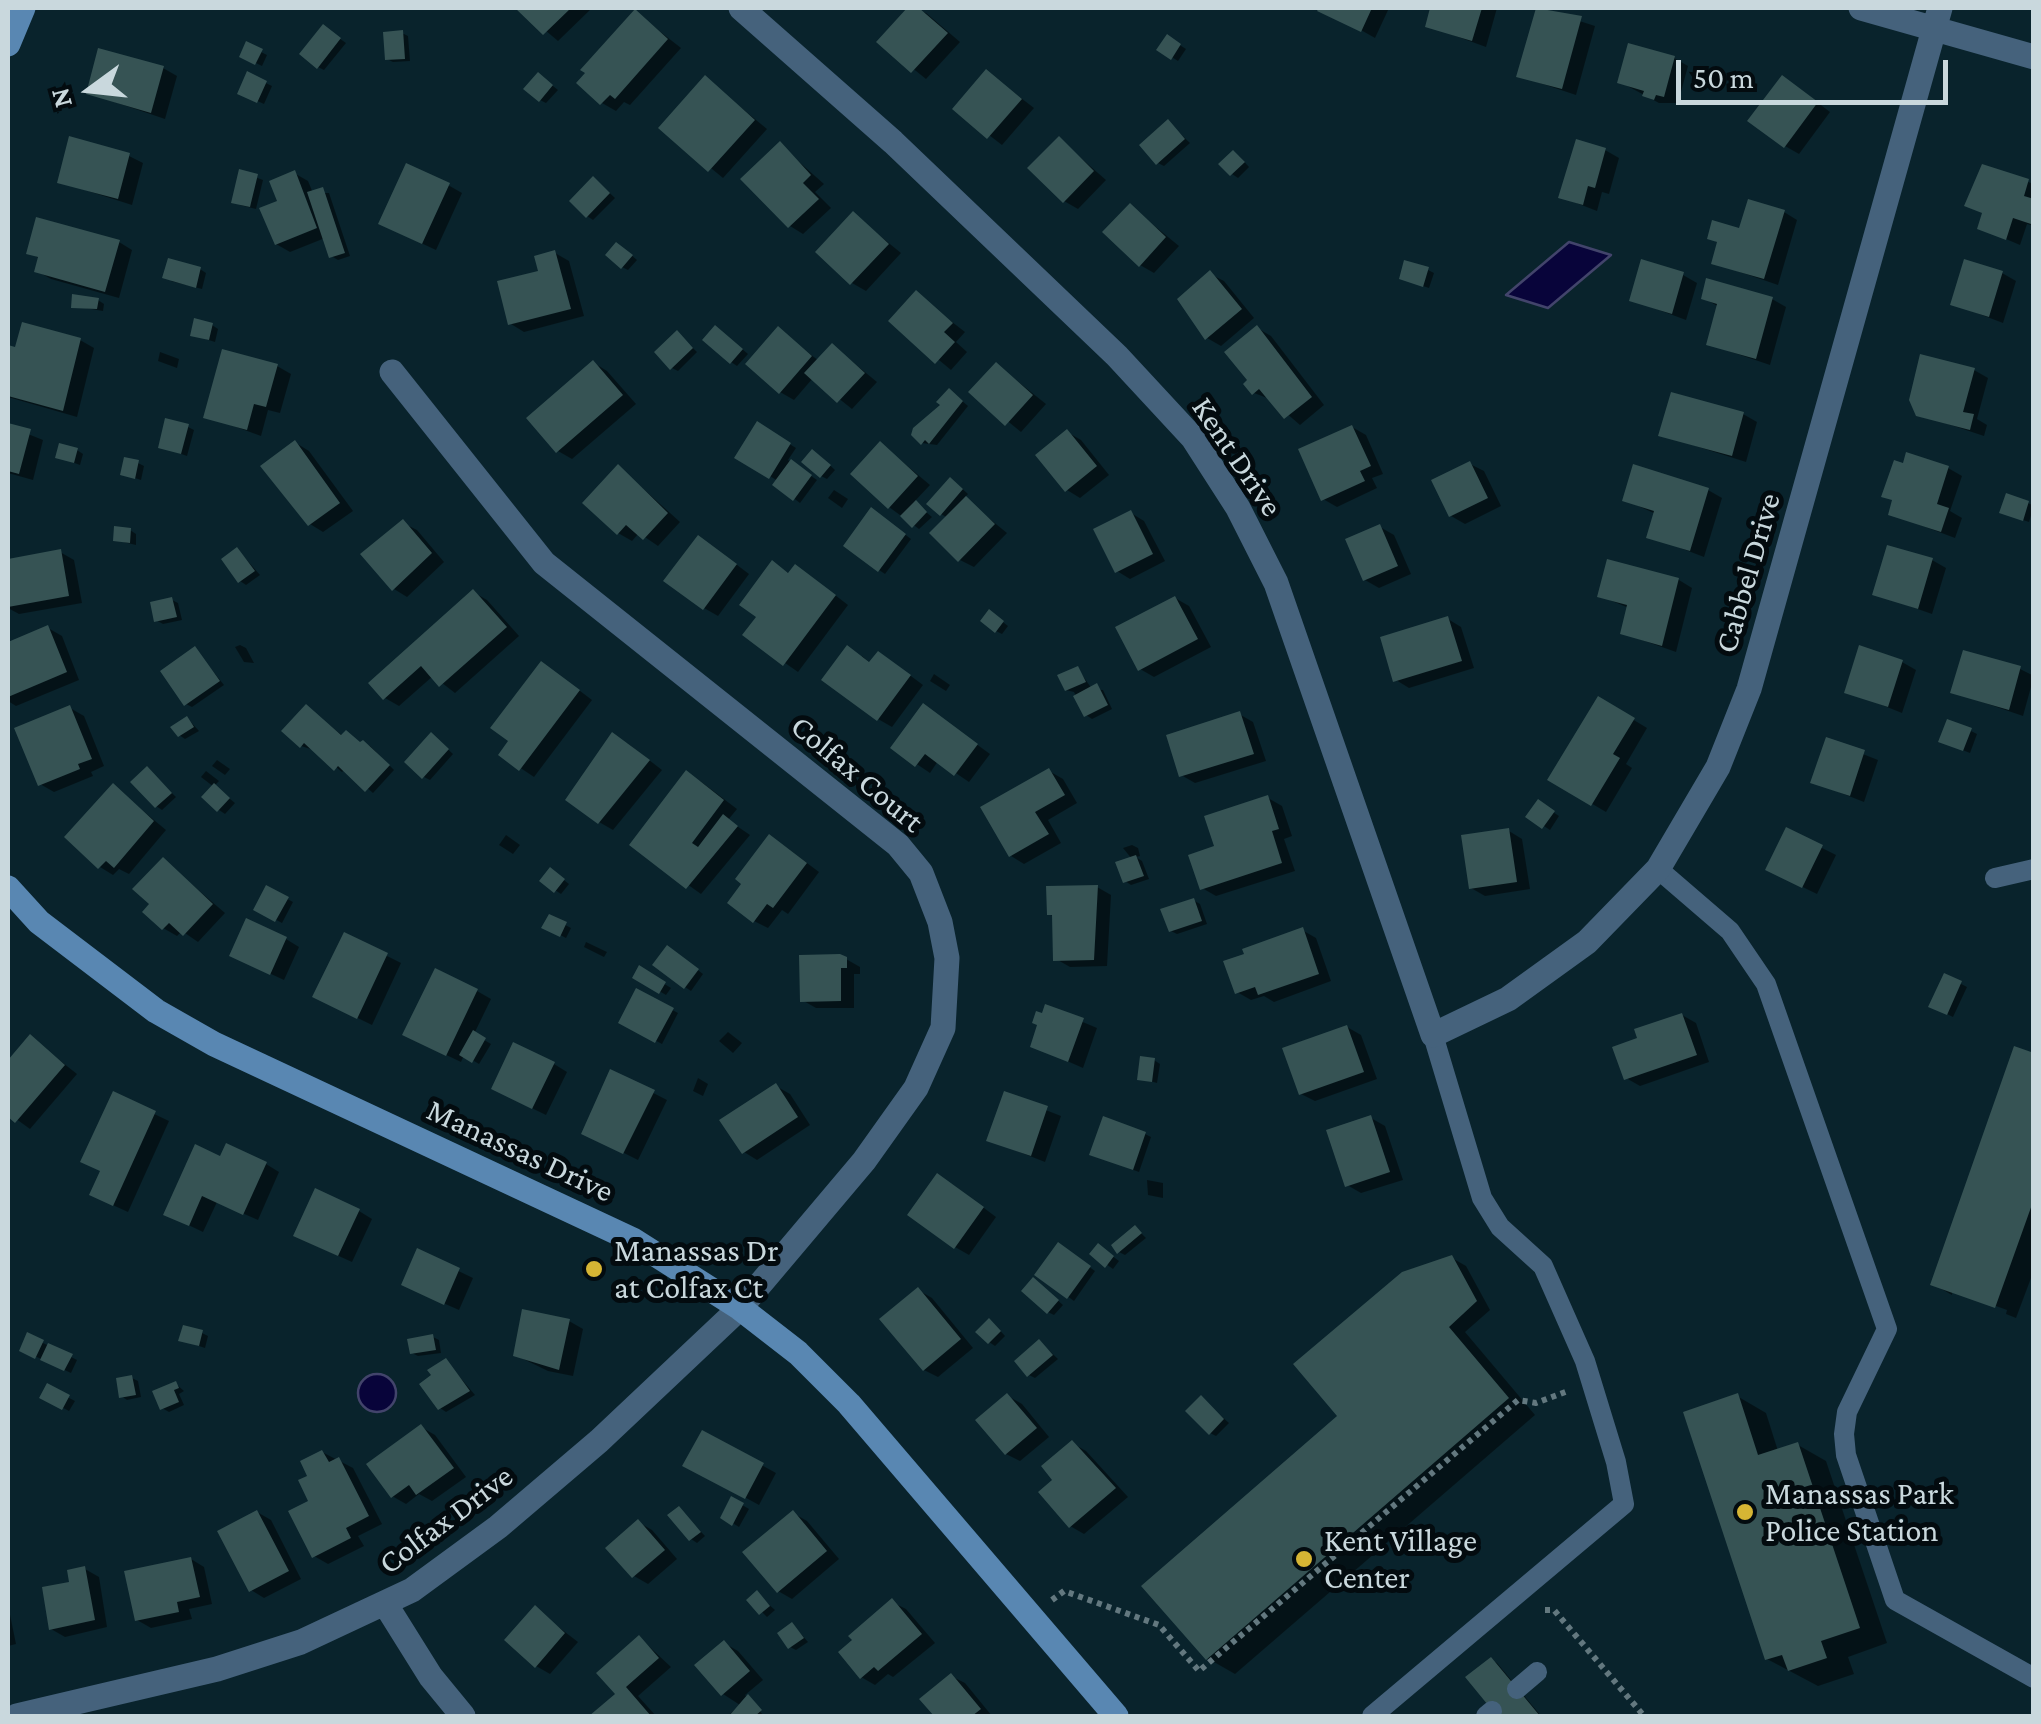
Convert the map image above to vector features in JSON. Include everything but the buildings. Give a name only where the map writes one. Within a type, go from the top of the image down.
[{"type":"main road","points":[[8,44],[23,8]]},
{"type":"main road","name":"Manassas Drive","points":[[8,888],[39,922],[102,974],[171,1020],[214,1044],[633,1240],[740,1308],[798,1353],[849,1404],[1116,1716]]},
{"type":"street","name":"Kent Drive","points":[[741,8],[893,142],[1117,356],[1193,438],[1238,508],[1276,583],[1433,1035]]},
{"type":"street","points":[[1860,8],[1937,18],[2034,57]]},
{"type":"street","name":"Cabbel Drive","points":[[1433,1035],[1532,985],[1587,942],[1658,869],[1718,767],[1750,689],[1937,18]]},
{"type":"street","name":"Colfax Court","points":[[392,372],[544,563],[871,820],[921,873],[932,898],[946,958],[947,993],[944,1028],[932,1059],[864,1161],[740,1308]]},
{"type":"street","name":"Colfax Drive","points":[[17,1716],[218,1670],[301,1642],[386,1604],[498,1527],[599,1441],[740,1308]]},
{"type":"street","points":[[386,1604],[431,1678],[463,1716]]},
{"type":"lane","points":[[1658,869],[1730,931],[1766,984],[1887,1330],[1847,1412],[1844,1434],[1846,1455],[1895,1600],[2034,1678]]},
{"type":"lane","points":[[1995,878],[2034,869]]},
{"type":"lane","points":[[1372,1716],[1624,1504],[1592,1382],[1543,1266],[1500,1227],[1482,1198],[1433,1035]]},
{"type":"lane","points":[[1517,1689],[1537,1672]]},
{"type":"path","points":[[1032,1617],[1064,1591],[1159,1625],[1199,1671],[1518,1400],[1536,1403],[1592,1382]]},
{"type":"path","points":[[1532,1621],[1545,1610],[1554,1610],[1644,1716]]},
{"type":"shaded area","points":[[1569,242],[1611,255],[1548,308],[1506,295]]},
{"type":"shaded area","points":[[377,1374],[390,1380],[396,1393],[390,1406],[377,1412],[364,1406],[358,1393],[364,1380]]},
{"type":"place","name":"Manassas Dr at Colfax Ct","points":[[594,1269]]},
{"type":"place","name":"Manassas Park Police Station","points":[[1745,1512]]},
{"type":"place","name":"Kent Village Center","points":[[1304,1559]]}]
